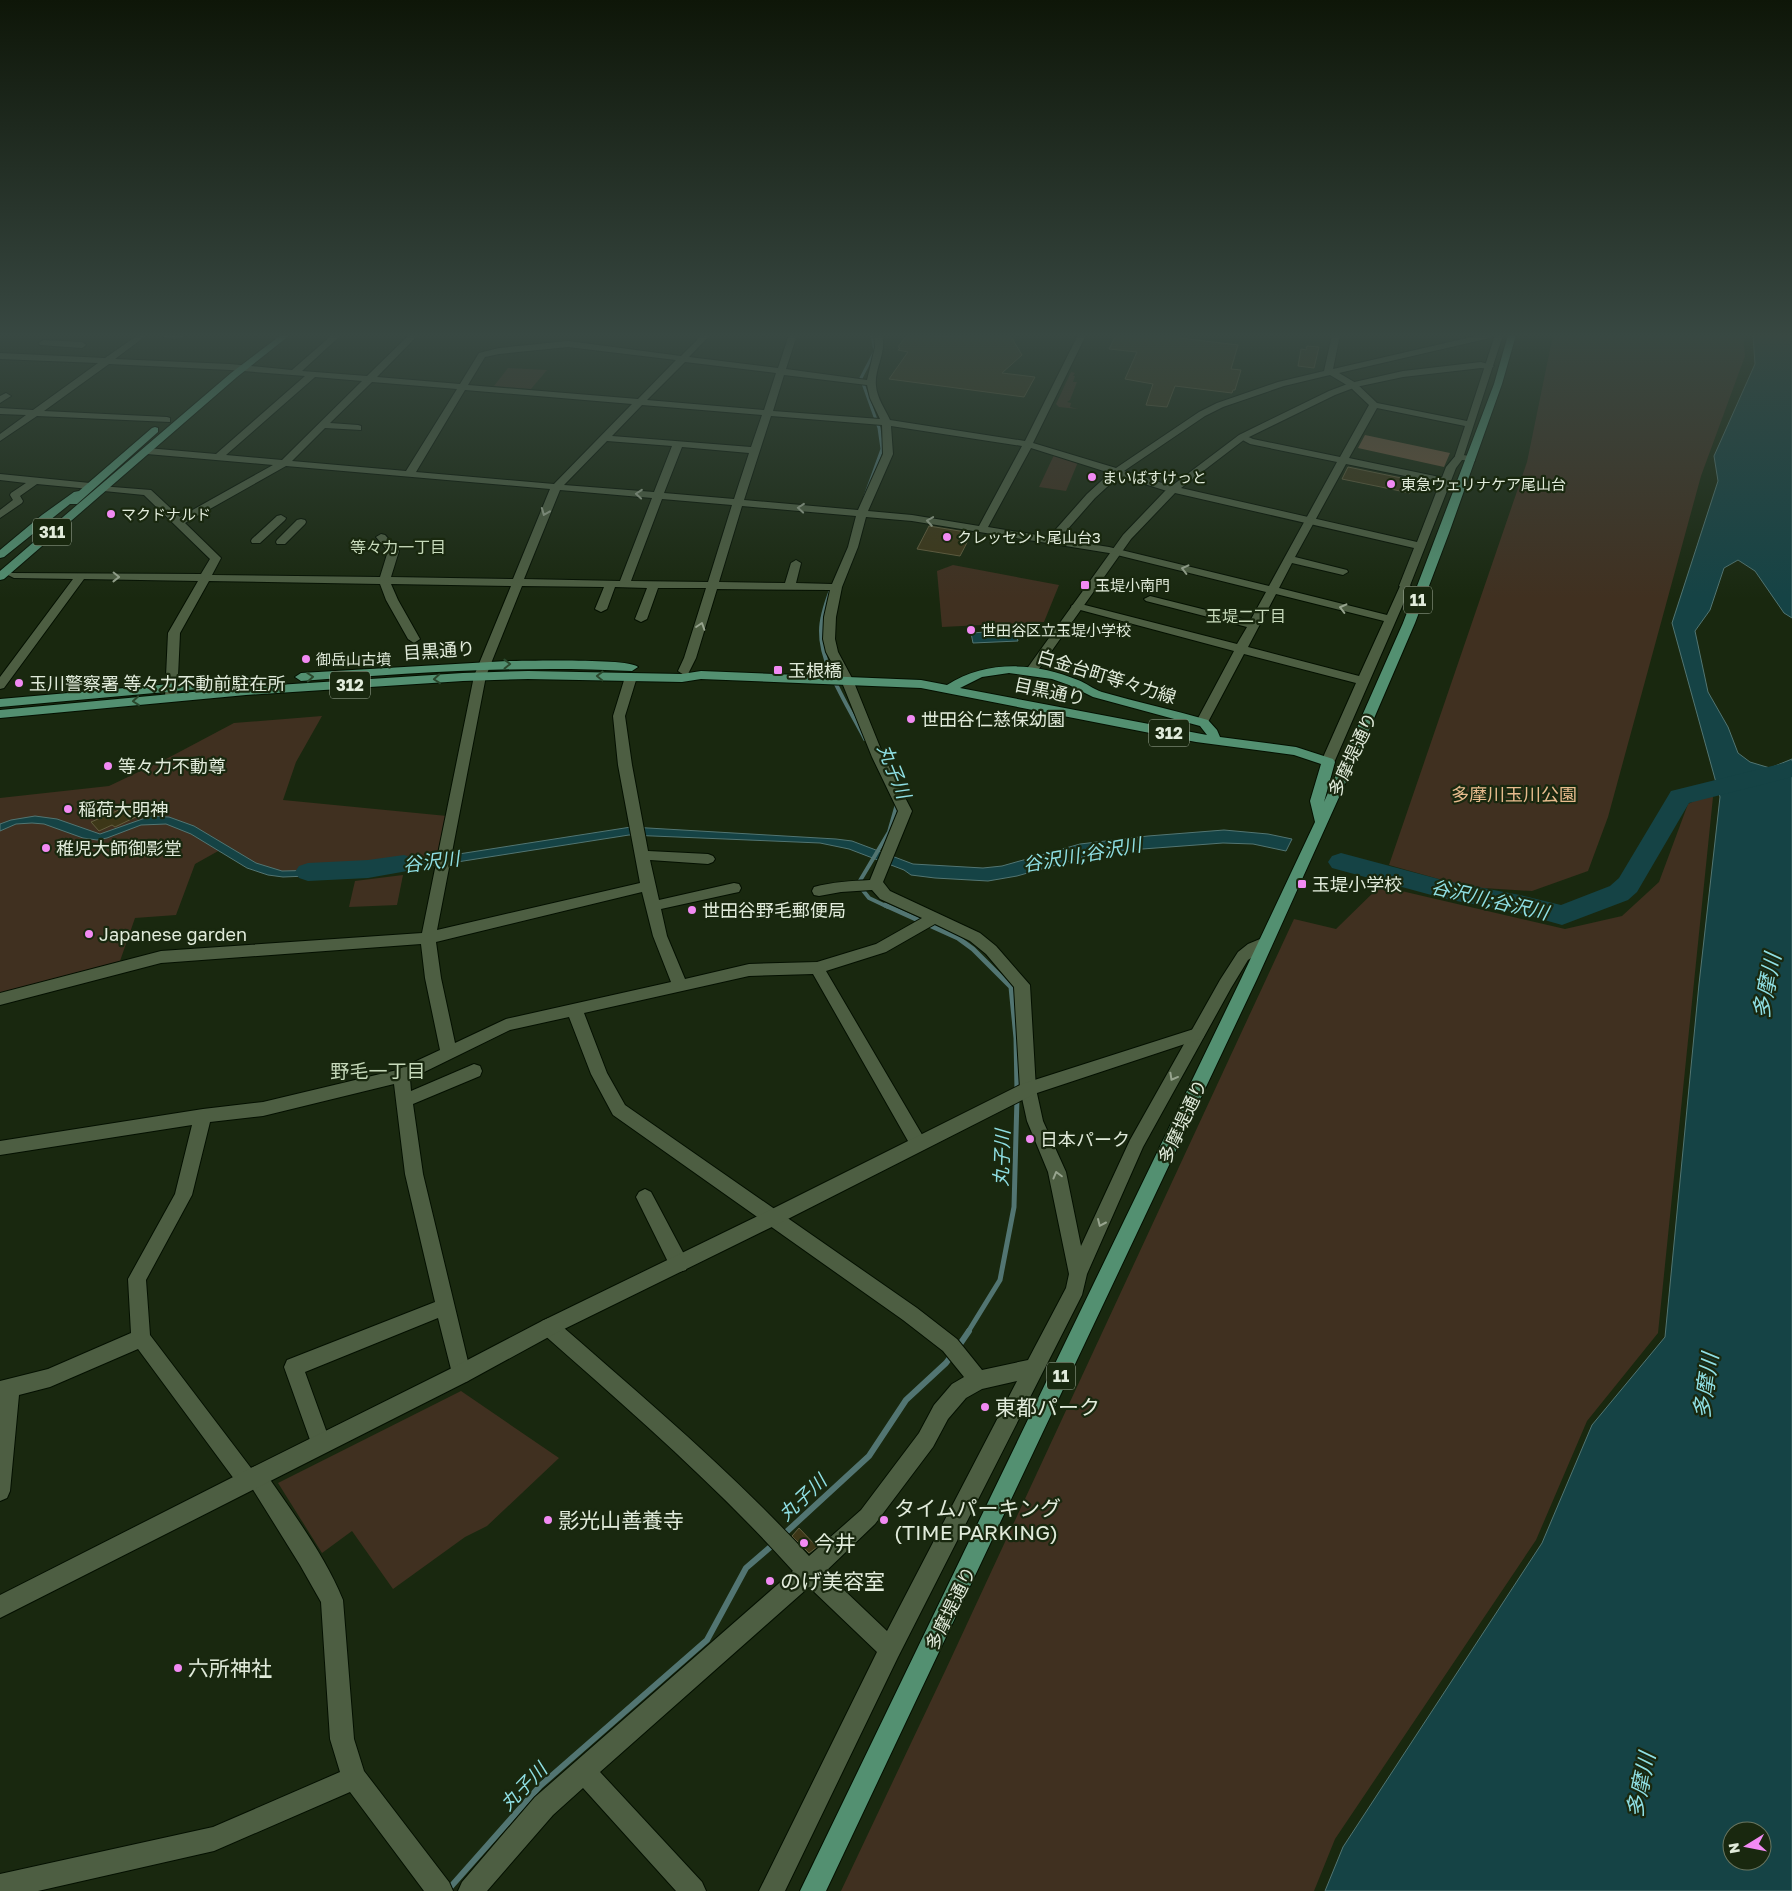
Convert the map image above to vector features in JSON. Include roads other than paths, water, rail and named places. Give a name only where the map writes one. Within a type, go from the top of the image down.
[{"type":"main road","name":"311","points":[[0,565],[163,423]]},
{"type":"main road","name":"311","points":[[0,577],[179,423]]},
{"type":"main road","name":"多摩堤通り","points":[[813,1891],[1236,1006],[1383,686],[1466,458],[1481,423]]},
{"type":"main road","points":[[0,554],[46,517],[90,486]]},
{"type":"main road","points":[[0,588],[76,520],[104,488]]},
{"type":"main road","name":"目黒通り","points":[[0,702],[171,692],[246,691],[483,670],[595,665],[684,671],[701,675]]},
{"type":"main road","name":"目黒通り","points":[[483,670],[631,677],[682,678],[701,675],[906,682],[950,688],[1214,741],[1296,751],[1328,762]]},
{"type":"main road","name":"白金台町等々力線","points":[[950,688],[967,676],[990,671],[1032,670],[1071,681],[1096,693],[1202,722]]},
{"type":"main road","name":"目黒通り","points":[[0,714],[171,692]]},
{"type":"main road","name":"312","points":[[1202,722],[1208,725],[1213,733],[1214,741]]},
{"type":"main road","points":[[1321,821],[1317,801],[1328,762]]},
{"type":"street","points":[[0,438],[21,423]]},
{"type":"street","points":[[218,457],[257,423]]},
{"type":"street","points":[[410,474],[440,423]]},
{"type":"street","points":[[449,1053],[432,978],[428,938],[483,670],[556,487],[618,423]]},
{"type":"street","points":[[684,671],[714,584],[764,423]]},
{"type":"street","points":[[877,885],[881,868],[905,811],[838,680],[829,639],[830,587],[853,547],[858,512],[888,454],[889,443],[881,423]]},
{"type":"street","points":[[889,423],[1028,444],[1174,490],[1421,546]]},
{"type":"street","points":[[982,529],[1038,423]]},
{"type":"street","points":[[1051,541],[1091,496],[1117,472],[1188,423]]},
{"type":"street","points":[[1032,670],[1128,537],[1174,490],[1206,462],[1242,437],[1270,423]]},
{"type":"street","points":[[1202,722],[1240,648],[1290,559],[1308,521],[1364,423]]},
{"type":"street","points":[[1328,762],[1421,546],[1451,467],[1466,458],[1469,424],[1465,423]]},
{"type":"street","points":[[179,522],[284,463],[323,425],[358,428]]},
{"type":"street","points":[[1242,437],[1250,441],[1445,481]]},
{"type":"street","points":[[603,438],[754,450]]},
{"type":"street","points":[[625,583],[678,444]]},
{"type":"street","points":[[147,451],[912,518],[1116,552],[1390,620]]},
{"type":"street","points":[[0,476],[90,486]]},
{"type":"street","points":[[0,515],[18,501],[15,495],[36,480]]},
{"type":"street","points":[[104,488],[147,492],[216,558],[174,633],[171,692]]},
{"type":"street","points":[[256,541],[281,518]]},
{"type":"street","points":[[281,542],[301,522]]},
{"type":"street","points":[[381,538],[394,551],[384,580],[392,600],[414,639]]},
{"type":"street","points":[[1290,559],[1343,572]]},
{"type":"street","points":[[790,586],[796,563]]},
{"type":"street","points":[[14,575],[830,587]]},
{"type":"street","points":[[0,685],[81,576]]},
{"type":"street","points":[[601,609],[611,583]]},
{"type":"street","points":[[641,619],[654,583]]},
{"type":"street","points":[[1150,598],[1254,625]]},
{"type":"street","points":[[1077,606],[1363,681]]},
{"type":"street","points":[[631,677],[618,716],[638,839],[648,886],[660,936],[680,984]]},
{"type":"street","points":[[641,855],[708,859]]},
{"type":"street","points":[[819,891],[841,887],[877,885]]},
{"type":"street","points":[[877,885],[885,895],[975,937],[986,946],[1022,985],[1025,1090],[1035,1120],[1057,1172],[1078,1274]]},
{"type":"street","points":[[0,999],[161,957],[428,938],[648,886]]},
{"type":"street","points":[[653,906],[734,888]]},
{"type":"street","points":[[0,1148],[203,1116],[263,1110],[401,1076],[506,1025],[680,984],[749,970],[817,968],[881,948],[932,918]]},
{"type":"street","points":[[772,1891],[890,1649],[1075,1289],[1078,1274],[1136,1145],[1197,1034],[1243,956],[1264,942]]},
{"type":"street","points":[[817,968],[918,1143]]},
{"type":"street","points":[[574,1009],[599,1074],[619,1110],[910,1314],[955,1352],[978,1380]]},
{"type":"street","points":[[0,1607],[251,1478],[461,1374],[549,1327],[772,1218],[1025,1090],[1197,1034]]},
{"type":"street","points":[[404,1101],[474,1071]]},
{"type":"street","points":[[401,1076],[414,1174],[461,1374]]},
{"type":"street","points":[[203,1116],[183,1195],[137,1279],[141,1338],[251,1478],[308,1557],[332,1600],[342,1739],[354,1778],[438,1887]]},
{"type":"street","points":[[645,1197],[679,1264]]},
{"type":"street","points":[[321,1444],[294,1367],[445,1307]]},
{"type":"street","points":[[549,1327],[681,1443],[769,1528],[809,1572],[890,1649]]},
{"type":"street","points":[[0,1492],[5,1389],[50,1378],[141,1338]]},
{"type":"street","points":[[471,1891],[544,1806],[752,1624],[868,1517],[926,1440],[941,1412],[959,1391],[978,1380],[1034,1368]]},
{"type":"street","points":[[583,1771],[693,1891]]},
{"type":"street","points":[[0,1887],[214,1839],[354,1778]]},
{"type":"water","name":"多摩川","points":[[1729,423],[1792,423],[1792,618],[1784,613],[1755,571],[1738,560],[1724,568],[1710,610],[1695,631],[1708,692],[1728,727],[1738,753],[1750,762],[1770,768],[1792,759],[1792,1891],[1325,1891],[1343,1847],[1542,1543],[1592,1425],[1665,1337],[1699,984],[1720,797],[1672,623],[1718,481],[1714,456]]},
{"type":"water","points":[[1015,630],[1018,641],[973,643],[971,633]]},
{"type":"water","points":[[35,816],[57,819],[100,834],[151,816],[169,817],[194,826],[256,863],[282,871],[363,869],[631,827],[836,839],[852,841],[913,864],[983,868],[1002,866],[1080,844],[1148,836],[1224,830],[1268,834],[1292,839],[1286,851],[1253,844],[1223,843],[1129,850],[1091,855],[1017,876],[988,881],[911,875],[904,870],[849,849],[820,843],[629,835],[438,865],[358,874],[283,877],[268,875],[247,868],[191,834],[166,824],[141,825],[97,840],[83,838],[44,824],[16,824],[0,831],[0,824]]},
{"type":"waterway","name":"丸子川","points":[[865,496],[882,449],[877,423]]},
{"type":"waterway","name":"丸子川","points":[[831,590],[821,631],[825,658],[837,686],[865,739]]},
{"type":"waterway","name":"谷沢川;谷沢川","points":[[1341,862],[1446,890],[1520,904],[1562,915],[1619,893],[1628,885],[1680,797],[1792,769]]},
{"type":"waterway","name":"丸子川","points":[[888,907],[869,898],[858,884],[889,832],[897,804]]},
{"type":"waterway","name":"谷沢川","points":[[308,872],[368,869],[404,864]]},
{"type":"waterway","name":"丸子川","points":[[885,905],[958,938],[973,949],[1011,987],[1016,1038],[1017,1090]]},
{"type":"waterway","name":"丸子川","points":[[968,1332],[1000,1280],[1014,1207],[1017,1098]]},
{"type":"waterway","name":"丸子川","points":[[958,1347],[969,1331]]},
{"type":"waterway","name":"丸子川","points":[[782,1536],[869,1456],[906,1400],[946,1363],[952,1355]]},
{"type":"waterway","name":"丸子川","points":[[447,1891],[540,1786],[707,1640],[746,1568],[775,1543]]},
{"type":"place","name":"まいばすけっと","points":[[1092,477]]},
{"type":"place","name":"東急ウェリナケア尾山台","points":[[1391,484]]},
{"type":"place","name":"マクドナルド","points":[[111,514]]},
{"type":"place","name":"クレッセント尾山台3","points":[[947,537]]},
{"type":"place","name":"玉堤小南門","points":[[1085,585]]},
{"type":"place","name":"世田谷区立玉堤小学校","points":[[971,630]]},
{"type":"place","name":"御岳山古墳","points":[[306,659]]},
{"type":"place","name":"玉根橋","points":[[778,670]]},
{"type":"place","name":"玉川警察署 等々力不動前駐在所","points":[[19,683]]},
{"type":"place","name":"世田谷仁慈保幼園","points":[[911,719]]},
{"type":"place","name":"等々力不動尊","points":[[108,766]]},
{"type":"place","name":"稲荷大明神","points":[[68,809]]},
{"type":"place","name":"稚児大師御影堂","points":[[46,848]]},
{"type":"place","name":"玉堤小学校","points":[[1302,884]]},
{"type":"place","name":"世田谷野毛郵便局","points":[[692,910]]},
{"type":"place","name":"Japanese garden","points":[[89,934]]},
{"type":"place","name":"日本パーク","points":[[1030,1139]]},
{"type":"place","name":"東都パーク","points":[[985,1407]]},
{"type":"place","name":"影光山善養寺","points":[[548,1520]]},
{"type":"place","name":"タイムパーキング (TIME PARKING)","points":[[884,1520]]},
{"type":"place","name":"今井","points":[[804,1543]]},
{"type":"place","name":"のげ美容室","points":[[770,1581]]},
{"type":"place","name":"六所神社","points":[[178,1668]]},
{"type":"district","name":"等々力一丁目","points":[[398,547]]},
{"type":"district","name":"玉堤二丁目","points":[[1246,616]]},
{"type":"district","name":"野毛一丁目","points":[[378,1070]]},
{"type":"park label","name":"多摩川玉川公園","points":[[1514,794]]}]
